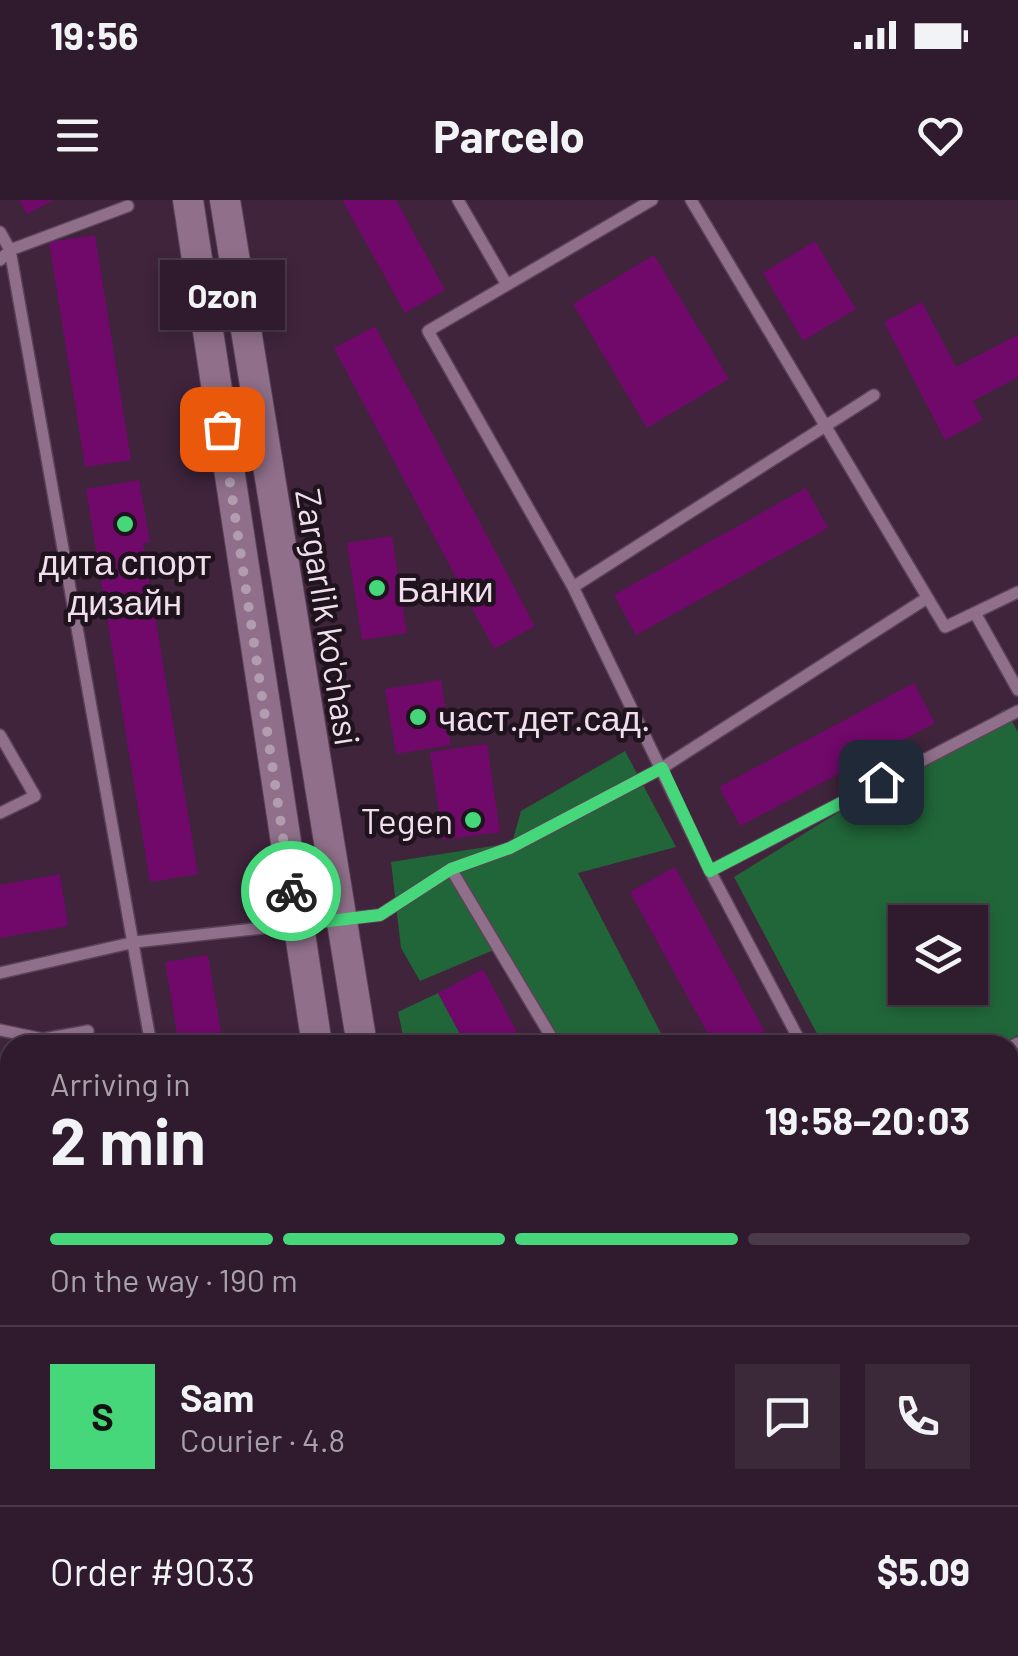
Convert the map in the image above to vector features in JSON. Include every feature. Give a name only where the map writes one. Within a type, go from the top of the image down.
[{"type":"main road","points":[[188,200],[296,925],[316,1035]]},
{"type":"main road","name":"Zargarlik ko'chasi","points":[[225,200],[360,1035]]},
{"type":"lane","points":[[458,200],[507,285]]},
{"type":"lane","points":[[622,200],[629,213]]},
{"type":"lane","points":[[652,200],[428,331],[572,587],[710,871],[797,1035]]},
{"type":"lane","points":[[691,200],[945,627],[1018,592]]},
{"type":"lane","points":[[5,255],[128,206]]},
{"type":"lane","points":[[0,232],[149,1035]]},
{"type":"lane","points":[[572,587],[824,423],[874,395]]},
{"type":"lane","points":[[0,973],[135,942],[380,915],[451,869],[510,848],[662,768],[927,598]]},
{"type":"lane","points":[[975,613],[1018,690]]},
{"type":"lane","points":[[710,871],[1018,710]]},
{"type":"lane","points":[[0,734],[35,796],[0,813]]},
{"type":"lane","points":[[451,869],[550,1035]]},
{"type":"lane","points":[[66,1035],[88,1031]]},
{"type":"green space","points":[[1005,709],[1018,732],[1018,1035],[818,1035],[734,877]]},
{"type":"green space","points":[[625,751],[676,847],[578,873],[662,1035],[552,1035],[503,946],[420,981],[401,948],[391,862],[512,843],[521,811]]},
{"type":"green space","points":[[438,993],[461,1035],[403,1035],[398,1012]]},
{"type":"building","points":[[19,200],[54,200],[27,214]]},
{"type":"building","points":[[342,200],[396,200],[445,290],[405,313]]},
{"type":"building","points":[[95,235],[131,460],[85,467],[49,242]]},
{"type":"building","points":[[815,241],[856,309],[803,341],[763,273]]},
{"type":"building","points":[[654,255],[729,379],[647,428],[573,304]]},
{"type":"building","points":[[922,302],[956,367],[1018,335],[1018,377],[973,401],[983,420],[945,440],[884,322]]},
{"type":"building","points":[[375,326],[535,626],[494,649],[334,348]]},
{"type":"building","points":[[139,480],[150,542],[143,543],[198,874],[150,882],[86,489]]},
{"type":"building","points":[[806,488],[828,528],[636,635],[614,595]]},
{"type":"building","name":"Банки","points":[[392,536],[407,633],[362,640],[347,543]]},
{"type":"building","name":"част.дет.сад.","points":[[441,680],[451,745],[396,754],[385,689]]},
{"type":"building","points":[[914,683],[935,723],[740,826],[719,787]]},
{"type":"building","points":[[487,744],[500,832],[443,840],[430,752]]},
{"type":"building","points":[[675,867],[767,1035],[709,1035],[630,892]]},
{"type":"building","points":[[60,874],[68,926],[0,938],[0,885]]},
{"type":"building","points":[[208,955],[221,1035],[177,1035],[165,962]]},
{"type":"building","points":[[483,969],[519,1035],[461,1035],[438,993]]},
{"type":"way so far","points":[[222,429],[291,891]]},
{"type":"place","name":"Ozon","points":[[222,429]]},
{"type":"place","name":"дита спорт дизайн","points":[[125,524]]},
{"type":"place","name":"Банки","points":[[377,588]]},
{"type":"place","name":"част.дет.сад.","points":[[418,717]]},
{"type":"place","name":"Tegen","points":[[473,820]]},
{"type":"route","points":[[291,891],[296,925],[380,915],[451,869],[510,848],[662,768],[710,871],[881,782]]}]
